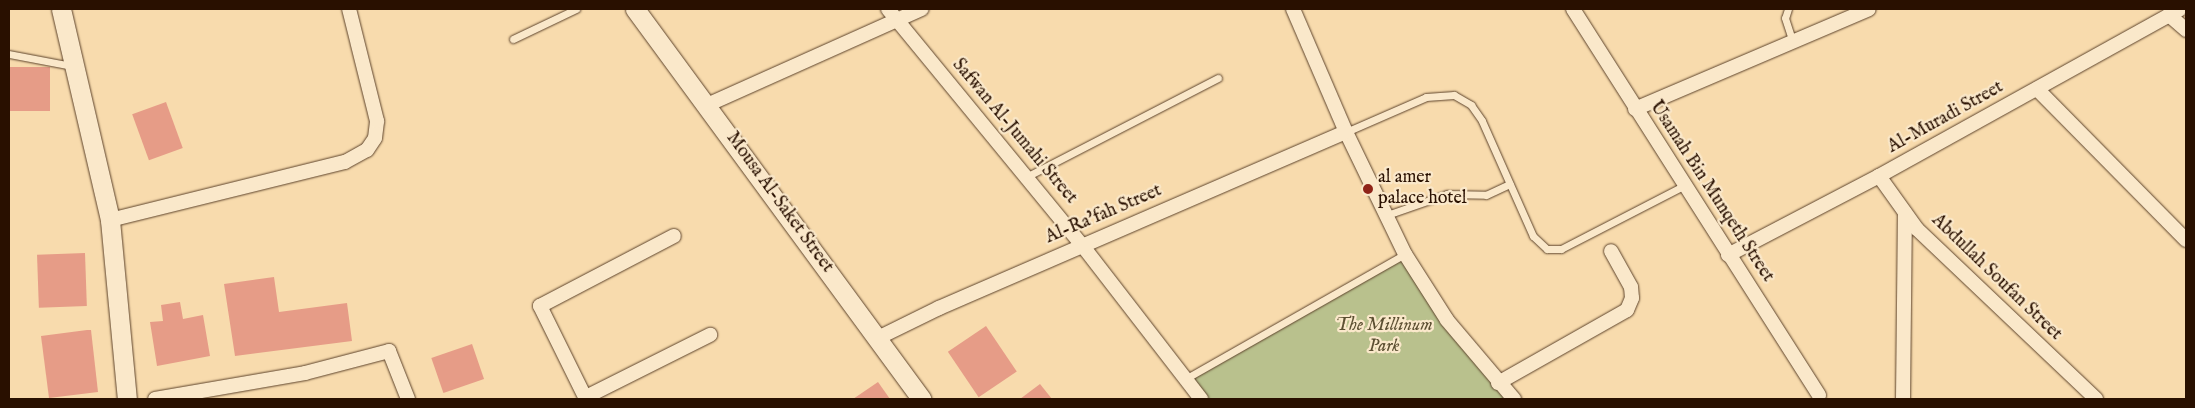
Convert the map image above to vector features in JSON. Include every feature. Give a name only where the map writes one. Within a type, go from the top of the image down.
[{"type":"street","points":[[61,9],[76,66],[110,220],[127,399]]},
{"type":"street","points":[[110,220],[345,162],[367,150],[375,138],[376,122],[349,9]]},
{"type":"street","name":"Mousa Al-Saket Street","points":[[635,9],[922,399]]},
{"type":"street","points":[[707,105],[892,14],[922,9]]},
{"type":"street","points":[[1293,9],[1346,132],[1405,254],[1448,320],[1498,383],[1514,399]]},
{"type":"street","name":"Usamah Bin Munqeth Street","points":[[1573,9],[1819,395]]},
{"type":"street","points":[[1636,109],[1869,9]]},
{"type":"street","points":[[2175,12],[2186,30]]},
{"type":"street","name":"Al-Muradi Street","points":[[1728,255],[1879,176],[2175,12]]},
{"type":"street","name":"Safwan Al-Jumahi Street","points":[[892,14],[1082,244],[1201,399]]},
{"type":"street","points":[[2037,89],[2186,240]]},
{"type":"street","name":"Al-Ra'fah Street","points":[[878,338],[1082,244],[1346,132]]},
{"type":"street","name":"Abdullah Soufan Street","points":[[1879,176],[1905,213],[1942,253],[2096,399]]},
{"type":"street","points":[[1903,399],[1905,213]]},
{"type":"street","points":[[674,236],[540,306],[586,398],[710,335]]},
{"type":"street","points":[[1498,383],[1627,310],[1632,298],[1631,287],[1611,251]]},
{"type":"street","points":[[155,399],[305,373],[389,352],[408,399]]},
{"type":"lane","points":[[513,39],[576,9]]},
{"type":"lane","points":[[1788,9],[1785,18],[1792,42]]},
{"type":"lane","points":[[9,54],[76,66]]},
{"type":"lane","points":[[1026,177],[1218,78]]},
{"type":"lane","points":[[1346,132],[1426,97],[1454,95],[1471,105],[1482,121],[1533,236],[1547,249],[1561,249],[1685,185]]},
{"type":"lane","points":[[1387,215],[1448,194],[1486,196],[1510,184]]},
{"type":"lane","points":[[1185,379],[1405,254]]},
{"type":"green space","name":"The Millinum Park","points":[[1405,254],[1514,399],[1201,399],[1185,379]]},
{"type":"building","points":[[9,67],[50,67],[50,111],[9,111]]},
{"type":"building","points":[[166,102],[183,148],[149,160],[132,114]]},
{"type":"building","points":[[85,253],[87,306],[39,308],[37,255]]},
{"type":"building","points":[[274,277],[279,312],[347,303],[352,341],[235,356],[224,284]]},
{"type":"building","points":[[180,302],[183,319],[203,315],[210,356],[157,366],[150,322],[163,321],[161,305]]},
{"type":"building","points":[[986,326],[1017,372],[979,397],[948,352]]},
{"type":"building","points":[[91,330],[98,392],[49,398],[41,336]]},
{"type":"building","points":[[472,344],[484,379],[443,393],[431,358]]},
{"type":"building","points":[[878,382],[890,399],[853,399]]},
{"type":"building","points":[[1040,384],[1052,399],[1020,399]]},
{"type":"place","name":"al amer palace hotel","points":[[1368,189]]}]
